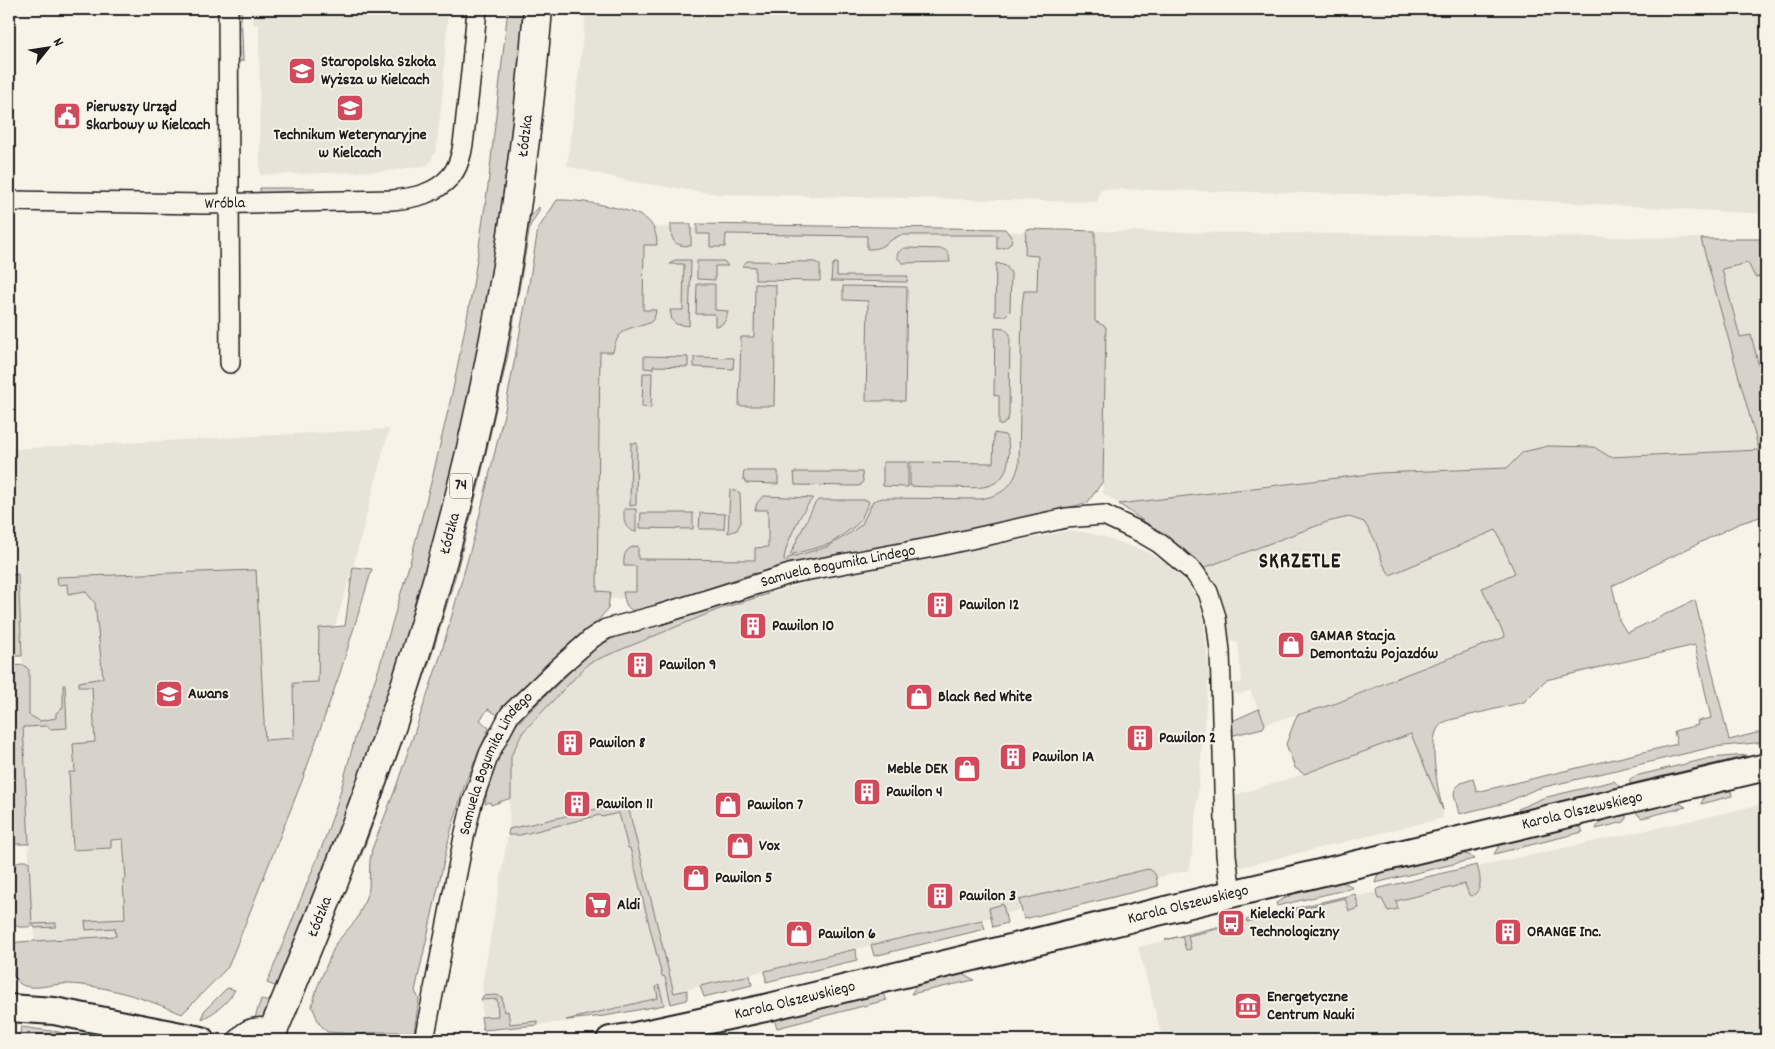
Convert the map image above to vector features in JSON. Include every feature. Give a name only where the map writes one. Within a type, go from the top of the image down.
[{"type":"main road","name":"Łódzka","points":[[272,1038],[388,735],[423,629],[453,521],[481,400],[509,255],[522,164],[538,9]]},
{"type":"main road","name":"74","points":[[243,1040],[252,1032],[262,1032],[272,1038]]},
{"type":"street","points":[[228,9],[230,363]]},
{"type":"street","name":"Wróbla","points":[[9,201],[229,203],[392,200],[422,196],[439,187],[452,175],[460,155],[474,53],[477,9]]},
{"type":"street","name":"Samuela Bogumiła Lindego","points":[[424,1040],[464,837],[472,803],[489,754],[510,714],[592,638],[606,628],[658,615],[793,574],[939,546],[1066,518],[1104,515],[1142,533],[1159,543],[1194,572],[1208,592],[1216,617],[1220,652],[1226,855],[1231,894]]},
{"type":"street","name":"Karola Olszewskiego","points":[[610,1040],[775,1006],[1231,894],[1766,767]]},
{"type":"street","points":[[9,1008],[29,1008],[62,1012],[201,1040]]},
{"type":"shaded area","points":[[235,9],[241,9],[243,61],[236,61]]},
{"type":"shaded area","name":"Technikum Weterynaryjne w Kielcach","points":[[253,9],[448,9],[443,90],[436,151],[428,165],[388,171],[260,175],[259,25],[253,24]]},
{"type":"shaded area","points":[[508,9],[527,9],[514,140],[476,378],[434,553],[389,699],[280,988],[267,983],[323,844],[337,804],[355,738],[379,668],[410,562],[433,475],[453,389],[472,292],[488,186]]},
{"type":"shaded area","points":[[585,9],[1766,9],[1766,214],[1456,196],[1101,189],[1097,202],[717,194],[633,182],[567,166]]},
{"type":"shaded area","points":[[260,188],[315,188],[306,193],[260,193]]},
{"type":"shaded area","points":[[557,200],[602,205],[638,214],[651,223],[657,245],[644,245],[643,310],[656,310],[654,318],[649,323],[622,332],[613,352],[600,352],[597,591],[610,592],[608,609],[587,633],[567,648],[498,715],[488,709],[480,720],[489,728],[465,784],[450,834],[415,991],[419,999],[414,1032],[361,1034],[327,1032],[319,1023],[312,1006],[317,988],[336,943],[357,919],[369,889],[372,849],[395,790],[441,654],[476,530],[505,410],[538,229]]},
{"type":"shaded area","points":[[539,207],[539,211],[530,226],[508,354],[480,480],[456,574],[432,654],[360,859],[357,858],[525,223]]},
{"type":"shaded area","points":[[671,224],[691,224],[691,246],[680,245],[674,241]]},
{"type":"shaded area","points":[[697,224],[1005,229],[1012,238],[1007,247],[997,249],[997,235],[901,235],[878,248],[867,249],[867,236],[726,234],[725,247],[710,247],[710,234],[697,234]]},
{"type":"shaded area","points":[[639,227],[1766,239],[1766,450],[1507,468],[1379,473],[1119,504],[1103,493],[1102,482],[1088,502],[1054,512],[753,567],[627,604],[624,598],[610,599],[607,605],[541,536]]},
{"type":"shaded area","points":[[1026,229],[1095,231],[1095,321],[1106,327],[1103,481],[1088,502],[1068,508],[1068,512],[751,574],[638,612],[629,608],[625,603],[623,592],[636,592],[636,566],[624,566],[624,558],[628,550],[638,546],[638,559],[755,560],[755,548],[768,547],[768,510],[755,510],[757,503],[763,496],[813,498],[804,510],[790,538],[784,561],[788,561],[788,558],[827,547],[853,531],[862,524],[873,501],[883,498],[979,499],[987,498],[1006,489],[1014,478],[1019,464],[1022,306],[1024,291],[1037,291],[1038,256],[1025,255]]},
{"type":"shaded area","points":[[1701,239],[1766,239],[1766,276],[1755,277],[1748,263],[1722,269],[1740,337],[1751,335],[1766,394],[1766,515],[1738,524],[1612,586],[1619,620],[1627,633],[1695,600],[1729,740],[1764,731],[1766,742],[1713,747],[1536,789],[1505,803],[1459,814],[1454,794],[1455,789],[1461,783],[1473,779],[1477,792],[1677,744],[1674,731],[1698,725],[1697,721],[1711,718],[1695,645],[1546,680],[1524,702],[1443,723],[1438,728],[1434,739],[1434,759],[1443,810],[1411,734],[1304,774],[1295,768],[1286,744],[1297,715],[1337,703],[1505,637],[1482,588],[1515,573],[1496,530],[1390,575],[1383,564],[1375,540],[1364,522],[1349,517],[1327,522],[1201,569],[1185,550],[1119,504],[1379,473],[1507,468],[1523,452],[1548,446],[1594,447],[1610,457],[1759,450]]},
{"type":"shaded area","points":[[905,248],[943,249],[948,253],[950,262],[902,263],[897,257],[899,251]]},
{"type":"shaded area","points":[[675,260],[691,260],[689,326],[676,324],[672,320],[670,310],[683,310],[684,264],[670,264]]},
{"type":"shaded area","points":[[697,261],[724,261],[728,266],[715,266],[715,280],[697,279]]},
{"type":"shaded area","points":[[747,261],[815,262],[820,265],[820,281],[755,280],[755,267],[742,266]]},
{"type":"shaded area","points":[[834,263],[837,263],[837,276],[908,276],[907,282],[831,281]]},
{"type":"shaded area","points":[[996,263],[1006,266],[1011,273],[1010,311],[1005,316],[995,316]]},
{"type":"shaded area","points":[[697,284],[715,284],[715,310],[728,311],[726,319],[721,325],[715,326],[715,314],[696,314]]},
{"type":"shaded area","points":[[755,284],[775,285],[776,287],[774,406],[739,406],[741,337],[754,337]]},
{"type":"shaded area","points":[[843,286],[907,287],[905,401],[866,401],[868,301],[843,300]]},
{"type":"shaded area","points":[[995,327],[1004,328],[1010,334],[1009,415],[1003,425],[999,425],[999,396],[994,395]]},
{"type":"shaded area","points":[[644,356],[688,357],[688,367],[653,366],[653,369],[644,368]]},
{"type":"shaded area","points":[[694,357],[734,358],[733,369],[694,367]]},
{"type":"shaded area","points":[[643,373],[652,373],[651,408],[642,407]]},
{"type":"shaded area","name":"Awans","points":[[389,429],[353,567],[267,848],[178,958],[37,977],[34,924],[32,924],[23,727],[25,727],[22,654],[11,449]]},
{"type":"shaded area","points":[[994,433],[1005,435],[1009,448],[1005,471],[995,483],[988,486],[971,488],[910,486],[910,462],[993,463]]},
{"type":"shaded area","points":[[631,443],[637,443],[636,505],[630,506]]},
{"type":"shaded area","points":[[883,462],[908,462],[908,487],[883,486]]},
{"type":"shaded area","points":[[744,471],[778,471],[778,484],[746,483],[743,478]]},
{"type":"shaded area","points":[[794,472],[862,472],[863,481],[858,486],[795,485]]},
{"type":"shaded area","points":[[730,490],[740,493],[741,522],[737,530],[728,533]]},
{"type":"shaded area","points":[[818,500],[867,500],[869,502],[860,521],[830,544],[790,555],[814,505]]},
{"type":"shaded area","points":[[624,509],[636,509],[636,532],[626,526]]},
{"type":"shaded area","points":[[641,513],[693,513],[693,529],[640,528]]},
{"type":"shaded area","points":[[700,513],[725,514],[724,529],[699,529]]},
{"type":"shaded area","points":[[1349,517],[1364,522],[1375,540],[1383,564],[1390,575],[1496,530],[1515,573],[1505,637],[1337,703],[1265,724],[1250,690],[1238,695],[1230,690],[1228,685],[1242,683],[1238,642],[1228,641],[1201,569],[1327,522]]},
{"type":"shaded area","points":[[1068,531],[1084,532],[1104,537],[1148,552],[1177,573],[1190,586],[1199,601],[1204,622],[1209,675],[1189,870],[700,986],[674,993],[676,1003],[566,1022],[483,1030],[482,986],[509,829],[511,756],[523,732],[589,663],[717,610],[813,580]]},
{"type":"shaded area","points":[[353,567],[372,569],[340,673],[302,781],[228,967],[182,1014],[141,998],[96,987],[61,984],[28,987],[18,982],[12,969],[11,944],[116,936],[115,928],[86,930],[85,921],[125,919],[123,879],[126,879],[123,839],[111,840],[111,848],[73,850],[69,772],[75,772],[73,744],[95,742],[92,687],[79,687],[79,682],[103,678],[95,603],[85,591],[68,594],[67,584],[58,585],[57,577],[256,570],[265,740],[294,738],[293,683],[318,682],[319,628],[345,626]]},
{"type":"shaded area","points":[[18,574],[22,656],[9,656],[9,575]]},
{"type":"shaded area","points":[[766,587],[768,594],[717,610],[589,663],[523,732],[511,756],[511,798],[491,805],[490,802],[485,804],[488,785],[499,753],[517,724],[594,648],[622,634]]},
{"type":"shaded area","points":[[24,665],[29,670],[29,715],[40,721],[56,718],[56,713],[63,707],[63,685],[65,685],[67,728],[49,729],[48,726],[23,727],[29,844],[12,844],[9,838],[9,666]]},
{"type":"shaded area","points":[[1259,709],[1265,724],[1263,728],[1230,736],[1230,722]]},
{"type":"shaded area","points":[[1412,733],[1443,810],[1443,818],[1233,869],[1232,796],[1304,774]]},
{"type":"shaded area","points":[[1747,755],[1630,784],[1630,779],[1635,776],[1710,758]]},
{"type":"shaded area","points":[[1614,781],[1620,787],[1519,811],[1518,809],[1543,798]]},
{"type":"shaded area","points":[[1731,791],[1732,796],[1701,804],[1705,795]]},
{"type":"shaded area","points":[[627,802],[674,993],[687,990],[687,1000],[671,1004],[619,813],[602,817],[600,815],[520,835],[508,835],[509,829]]},
{"type":"shaded area","points":[[1677,802],[1686,807],[1642,818],[1636,812]]},
{"type":"shaded area","points":[[1766,803],[1766,1040],[1163,1040],[1138,947],[1380,892],[1493,863]]},
{"type":"shaded area","points":[[1626,814],[1624,822],[1596,829],[1604,819]]},
{"type":"shaded area","points":[[1575,826],[1581,828],[1583,832],[1494,854],[1501,843]]},
{"type":"shaded area","points":[[1461,853],[1469,855],[1474,859],[1375,883],[1378,874],[1381,872]]},
{"type":"shaded area","points":[[20,861],[29,861],[32,924],[56,923],[56,927],[20,927],[10,920],[9,869]]},
{"type":"shaded area","points":[[1477,865],[1480,886],[1472,896],[1469,895],[1465,884],[1396,901],[1398,909],[1388,911],[1382,899],[1378,899],[1376,890],[1380,888]]},
{"type":"shaded area","points":[[1148,869],[1155,873],[1158,886],[1024,919],[1019,900]]},
{"type":"shaded area","points":[[1341,882],[1353,888],[1277,906],[1276,903],[1295,893]]},
{"type":"shaded area","points":[[1355,894],[1359,908],[1349,911],[1345,898],[1247,922],[1246,920]]},
{"type":"shaded area","points":[[1003,904],[1007,923],[993,927],[989,908]]},
{"type":"shaded area","points":[[982,920],[985,929],[874,956],[871,945]]},
{"type":"shaded area","points":[[1221,926],[1221,928],[1188,936],[1191,949],[1186,950],[1182,936],[1165,940]]},
{"type":"shaded area","points":[[856,949],[857,960],[766,982],[765,971]]},
{"type":"shaded area","points":[[964,974],[974,980],[911,994],[921,984]]},
{"type":"shaded area","points":[[750,975],[752,985],[704,997],[700,986]]},
{"type":"shaded area","points":[[659,985],[664,1005],[605,1016],[566,1020],[658,998],[656,987]]},
{"type":"shaded area","points":[[229,988],[235,990],[225,1003],[202,1019],[204,1011]]},
{"type":"shaded area","points":[[882,993],[887,1000],[777,1028],[774,1019]]},
{"type":"shaded area","points":[[496,995],[502,997],[504,1012],[508,1011],[510,1024],[537,1021],[538,1025],[483,1030],[481,1017],[498,1016],[497,999],[481,1000],[483,996]]},
{"type":"shaded area","points":[[261,999],[273,1004],[268,1017],[253,1024]]},
{"type":"shaded area","points":[[21,1027],[59,1032],[80,1040],[19,1040]]},
{"type":"place","name":"Staropolska Szkoła Wyższa w Kielcach","points":[[302,71]]},
{"type":"place","name":"Technikum Weterynaryjne w Kielcach","points":[[350,108]]},
{"type":"place","name":"Pierwszy Urząd Skarbowy w Kielcach","points":[[67,116]]},
{"type":"place","name":"Pawilon 12","points":[[940,605]]},
{"type":"place","name":"Pawilon 10","points":[[753,626]]},
{"type":"place","name":"GAMAR Stacja Demontażu Pojazdów","points":[[1291,645]]},
{"type":"place","name":"Pawilon 9","points":[[640,665]]},
{"type":"place","name":"Awans","points":[[169,694]]},
{"type":"place","name":"Black Red White","points":[[919,697]]},
{"type":"place","name":"Pawilon 2","points":[[1140,738]]},
{"type":"place","name":"Pawilon 8","points":[[570,743]]},
{"type":"place","name":"Pawilon 1A","points":[[1013,757]]},
{"type":"place","name":"Meble DEK","points":[[967,769]]},
{"type":"place","name":"Pawilon 4","points":[[867,792]]},
{"type":"place","name":"Pawilon 11","points":[[577,804]]},
{"type":"place","name":"Pawilon 7","points":[[728,805]]},
{"type":"place","name":"Vox","points":[[740,846]]},
{"type":"place","name":"Pawilon 5","points":[[696,878]]},
{"type":"place","name":"Pawilon 3","points":[[940,896]]},
{"type":"place","name":"Aldi","points":[[598,905]]},
{"type":"place","name":"Kielecki Park Technologiczny","points":[[1231,923]]},
{"type":"place","name":"ORANGE Inc.","points":[[1508,932]]},
{"type":"place","name":"Pawilon 6","points":[[799,934]]},
{"type":"place","name":"Energetyczne Centrum Nauki","points":[[1248,1006]]},
{"type":"district","name":"SKRZETLE","points":[[1300,563]]}]
